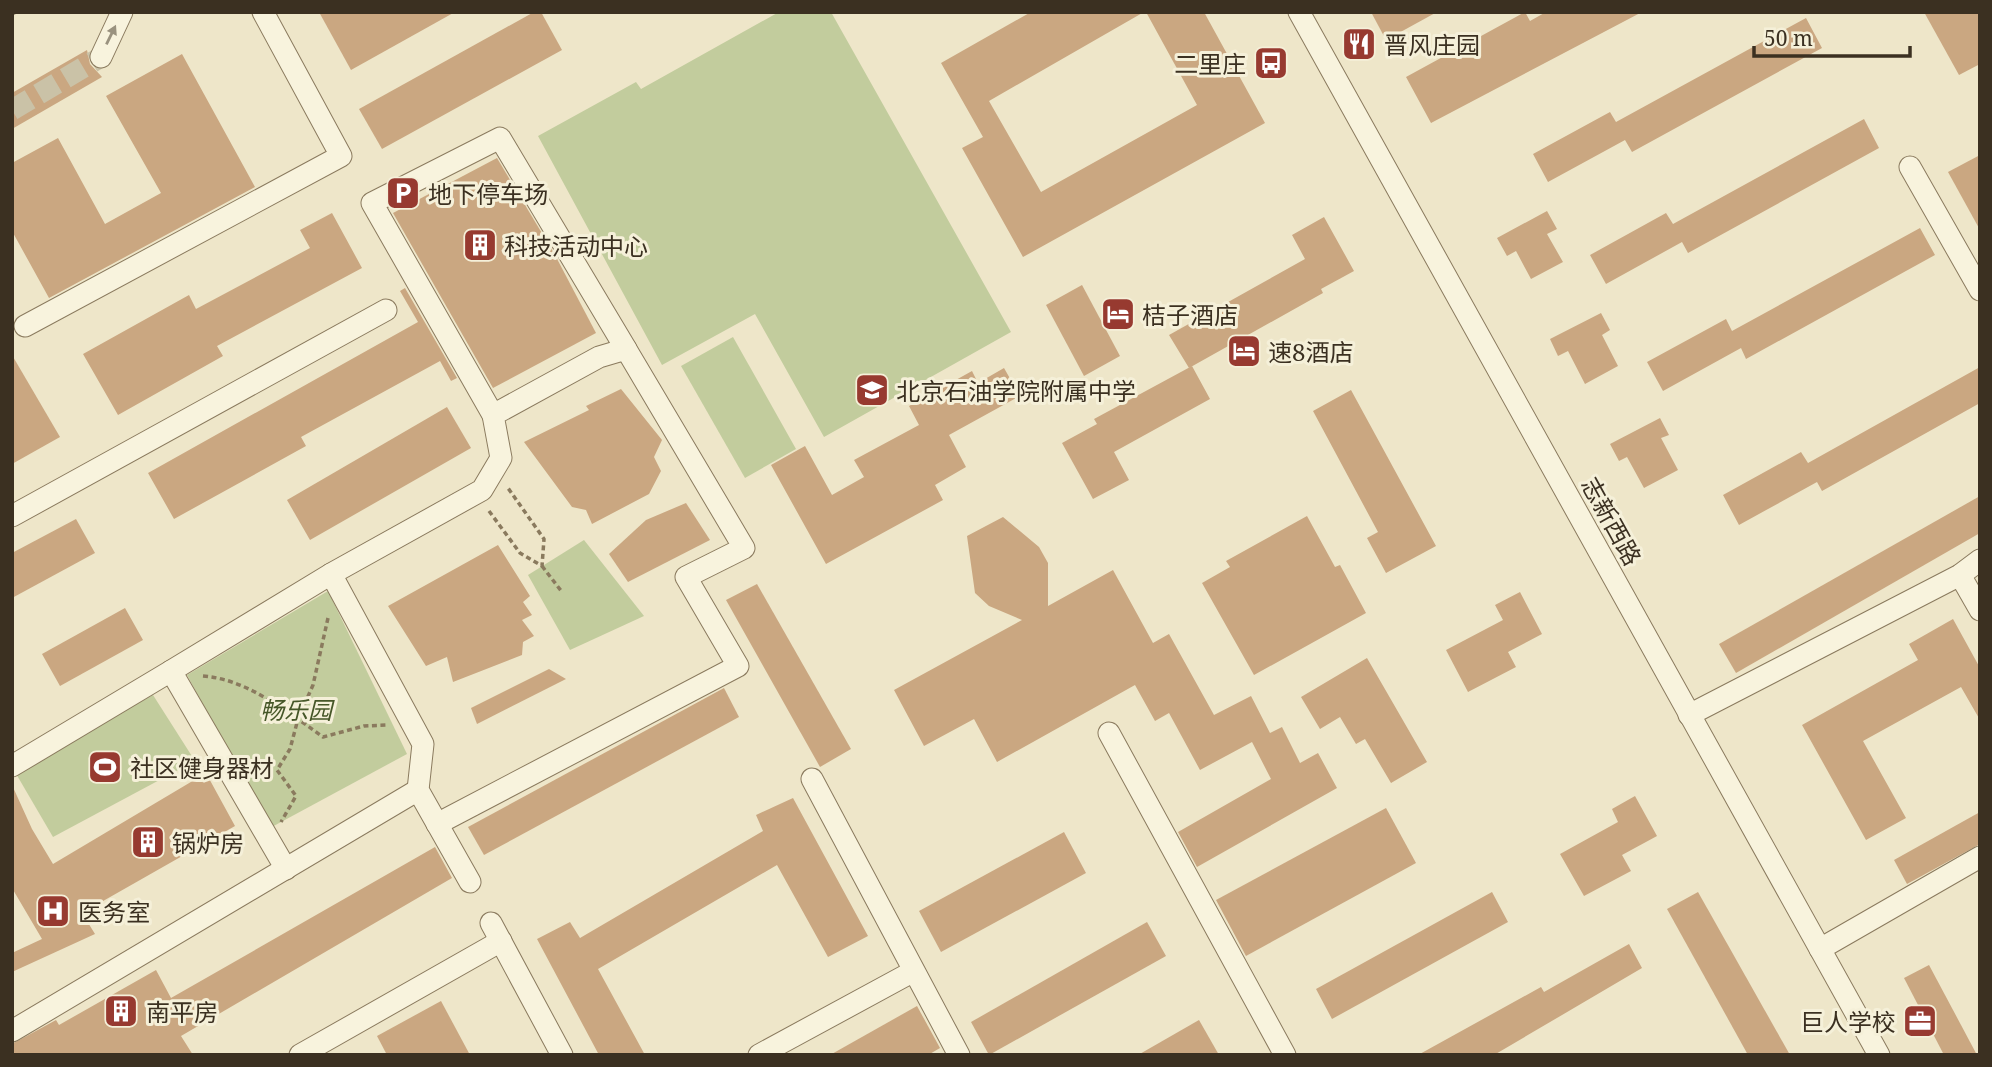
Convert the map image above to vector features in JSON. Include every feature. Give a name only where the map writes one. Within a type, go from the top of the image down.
[{"type":"street","points":[[101,57],[122,12]]},
{"type":"street","points":[[25,326],[341,156],[263,12]]},
{"type":"street","name":"志新西路","points":[[1299,12],[1879,1055]]},
{"type":"street","points":[[12,766],[331,574],[482,490],[501,458],[493,415],[372,203],[500,138],[744,548],[686,577],[738,666],[437,824]]},
{"type":"street","points":[[1910,167],[1980,290]]},
{"type":"street","points":[[12,516],[386,310]]},
{"type":"street","points":[[493,415],[599,356],[626,349]]},
{"type":"street","points":[[1689,715],[1959,575],[1980,560]]},
{"type":"street","points":[[331,574],[423,744],[418,790],[470,882]]},
{"type":"street","points":[[1959,575],[1980,610]]},
{"type":"street","points":[[171,671],[286,869]]},
{"type":"street","points":[[1109,733],[1285,1055]]},
{"type":"street","points":[[812,779],[912,972],[959,1055]]},
{"type":"street","points":[[13,1028],[418,790]]},
{"type":"street","points":[[1820,948],[1980,857]]},
{"type":"street","points":[[300,1055],[496,932],[562,1055]]},
{"type":"street","points":[[759,1055],[912,972]]},
{"type":"path","points":[[494,470],[544,539],[542,566]]},
{"type":"path","points":[[485,505],[520,553],[542,566],[562,592]]},
{"type":"path","points":[[281,822],[296,796],[277,770],[290,749],[298,719],[313,685],[328,618]]},
{"type":"path","points":[[199,676],[223,678],[241,684],[323,737],[364,726],[413,725]]},
{"type":"green space","points":[[779,12],[831,12],[1011,332],[824,437],[755,314],[662,365],[538,136],[636,82],[641,89]]},
{"type":"green space","points":[[733,337],[796,449],[745,478],[681,366]]},
{"type":"green space","points":[[584,540],[644,616],[570,650],[528,575]]},
{"type":"green space","name":"畅乐园","points":[[328,591],[407,754],[270,828],[187,675]]},
{"type":"green space","name":"社区健身器材","points":[[153,695],[195,761],[53,837],[15,772]]},
{"type":"building","points":[[319,12],[455,12],[351,70]]},
{"type":"building","points":[[534,12],[541,12],[562,50],[382,149],[359,109]]},
{"type":"building","points":[[1031,12],[1144,12],[989,101],[1041,192],[1197,105],[1146,12],[1204,12],[1265,123],[1023,257],[962,148],[983,137],[941,63]]},
{"type":"building","points":[[1371,12],[1437,12],[1386,40]]},
{"type":"building","points":[[1525,12],[1530,21],[1546,12],[1642,12],[1431,123],[1406,77]]},
{"type":"building","points":[[1924,12],[1980,12],[1980,64],[1959,75]]},
{"type":"building","points":[[1806,18],[1822,48],[1632,152],[1625,140],[1548,182],[1533,154],[1610,112],[1616,122]]},
{"type":"building","points":[[87,50],[90,64],[102,77],[12,129],[12,93]]},
{"type":"building","points":[[182,54],[255,187],[49,298],[12,231],[12,163],[58,138],[105,224],[161,193],[106,96]]},
{"type":"building","points":[[1864,119],[1879,148],[1688,253],[1682,242],[1606,284],[1590,255],[1666,213],[1673,224]]},
{"type":"building","points":[[1980,155],[1980,230],[1948,172]]},
{"type":"building","name":"科技活动中心","points":[[497,158],[555,255],[596,333],[493,388],[393,213]]},
{"type":"building","points":[[1547,211],[1557,229],[1547,234],[1563,262],[1531,279],[1516,251],[1507,256],[1497,238]]},
{"type":"building","points":[[332,213],[362,268],[217,346],[223,356],[118,415],[83,354],[189,295],[196,309],[310,248],[300,230]]},
{"type":"building","points":[[1324,217],[1354,271],[1321,289],[1323,293],[1189,368],[1169,335],[1305,259],[1292,235]]},
{"type":"building","points":[[1920,228],[1935,255],[1746,359],[1741,348],[1663,391],[1647,362],[1726,319],[1732,331]]},
{"type":"building","points":[[1082,285],[1120,356],[1084,376],[1046,305]]},
{"type":"building","points":[[405,288],[457,378],[451,381],[440,361],[301,437],[306,446],[174,519],[148,473],[418,322],[400,291]]},
{"type":"building","points":[[1601,313],[1610,330],[1602,335],[1618,366],[1585,384],[1568,351],[1558,356],[1550,339]]},
{"type":"building","points":[[12,355],[60,437],[12,464]]},
{"type":"building","points":[[1192,366],[1210,399],[1114,452],[1129,480],[1093,499],[1062,443],[1097,424],[1094,419]]},
{"type":"building","points":[[1980,367],[1980,403],[1822,491],[1817,482],[1739,525],[1723,495],[1801,452],[1808,463]]},
{"type":"building","points":[[1004,368],[1020,396],[949,435],[966,467],[935,485],[943,500],[826,564],[771,465],[805,446],[832,495],[864,477],[854,460],[919,425],[909,406],[972,371],[978,383]]},
{"type":"building","points":[[621,389],[662,440],[654,457],[661,471],[649,494],[592,524],[586,510],[572,507],[524,442],[589,410],[586,406]]},
{"type":"building","points":[[1351,390],[1436,546],[1386,573],[1367,538],[1378,532],[1313,411]]},
{"type":"building","points":[[447,407],[471,448],[310,540],[287,500]]},
{"type":"building","points":[[1660,418],[1669,435],[1661,438],[1678,470],[1644,488],[1627,457],[1619,461],[1610,444]]},
{"type":"building","points":[[1980,496],[1980,533],[1736,673],[1719,644]]},
{"type":"building","points":[[686,503],[710,540],[628,582],[609,554],[646,520]]},
{"type":"building","points":[[1307,516],[1335,567],[1340,565],[1366,613],[1254,675],[1202,583],[1230,567],[1226,561]]},
{"type":"building","points":[[1003,517],[1039,547],[1048,563],[1048,606],[1113,570],[1153,643],[1169,634],[1214,715],[1251,696],[1270,733],[1282,727],[1300,763],[1318,753],[1337,788],[1197,867],[1178,832],[1271,779],[1252,742],[1200,770],[1169,713],[1155,721],[1135,685],[997,762],[974,719],[924,746],[894,690],[1022,620],[989,606],[975,593],[967,536]]},
{"type":"building","points":[[76,519],[95,553],[12,598],[12,553]]},
{"type":"building","points":[[498,545],[530,596],[523,602],[532,615],[522,620],[534,636],[523,642],[522,655],[453,682],[447,657],[426,666],[388,606]]},
{"type":"building","points":[[757,584],[851,749],[820,767],[726,600]]},
{"type":"building","points":[[1520,592],[1542,634],[1508,652],[1516,667],[1468,692],[1446,650],[1503,620],[1495,605]]},
{"type":"building","points":[[125,608],[143,640],[60,686],[42,654]]},
{"type":"building","points":[[1953,619],[1980,668],[1980,720],[1961,687],[1863,741],[1906,818],[1866,840],[1802,725],[1918,660],[1909,644]]},
{"type":"building","points":[[1367,658],[1427,762],[1391,783],[1365,739],[1356,744],[1340,717],[1320,729],[1301,697]]},
{"type":"building","points":[[549,669],[566,679],[477,724],[471,708]]},
{"type":"building","points":[[724,688],[739,717],[484,855],[468,827]]},
{"type":"building","points":[[206,773],[235,826],[82,913],[95,934],[12,972],[12,953],[42,939],[12,888],[12,785],[32,829],[53,864]]},
{"type":"building","points":[[1635,796],[1657,836],[1622,855],[1631,871],[1584,896],[1560,854],[1618,822],[1612,809]]},
{"type":"building","points":[[793,798],[868,936],[828,957],[777,865],[598,969],[645,1055],[599,1055],[537,939],[570,922],[580,938],[763,831],[756,815]]},
{"type":"building","points":[[1386,808],[1416,863],[1246,956],[1216,900]]},
{"type":"building","points":[[1980,812],[1980,844],[1907,884],[1894,860]]},
{"type":"building","points":[[1064,832],[1086,873],[941,952],[919,911]]},
{"type":"building","points":[[435,847],[452,878],[181,1036],[193,1055],[12,1055],[12,1044],[56,1020],[59,1025],[156,970],[171,998]]},
{"type":"building","points":[[1492,892],[1508,922],[1332,1019],[1316,989]]},
{"type":"building","points":[[1698,892],[1790,1055],[1748,1055],[1667,909]]},
{"type":"building","points":[[1147,922],[1166,956],[989,1055],[971,1022]]},
{"type":"building","points":[[1629,944],[1642,968],[1494,1055],[1418,1055],[1541,987],[1544,992]]},
{"type":"building","points":[[1929,965],[1977,1055],[1944,1055],[1904,978]]},
{"type":"building","points":[[441,1001],[470,1055],[387,1055],[377,1036]]},
{"type":"building","points":[[917,1006],[940,1048],[928,1055],[830,1055]]},
{"type":"building","points":[[1199,1020],[1219,1055],[1138,1055]]},
{"type":"tunnel","points":[[12,110],[101,57]]},
{"type":"place","name":"晋风庄园","points":[[1359,44]]},
{"type":"place","name":"二里庄","points":[[1271,63]]},
{"type":"place","name":"地下停车场","points":[[403,193]]},
{"type":"place","name":"科技活动中心","points":[[480,245]]},
{"type":"place","name":"桔子酒店","points":[[1118,314]]},
{"type":"place","name":"速8酒店","points":[[1244,351]]},
{"type":"place","name":"北京石油学院附属中学","points":[[872,390]]},
{"type":"place","name":"社区健身器材","points":[[105,767]]},
{"type":"place","name":"锅炉房","points":[[148,842]]},
{"type":"place","name":"医务室","points":[[53,911]]},
{"type":"place","name":"南平房","points":[[121,1011]]},
{"type":"place","name":"巨人学校","points":[[1920,1021]]}]
